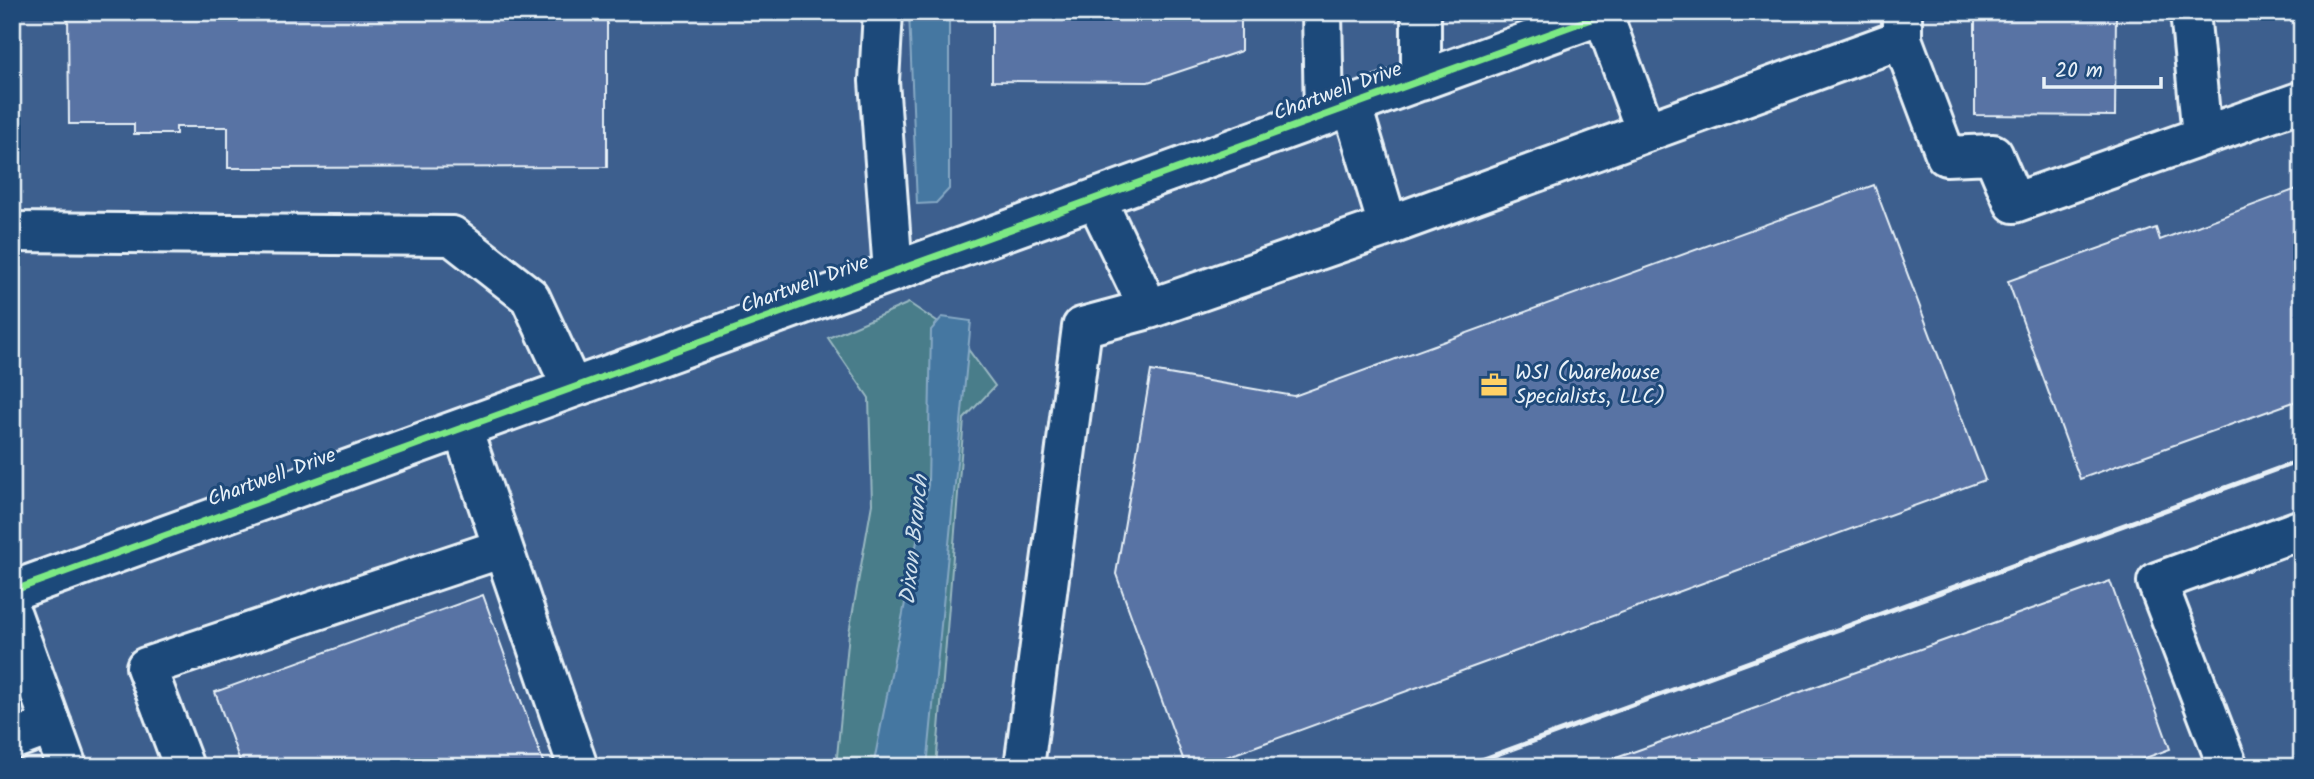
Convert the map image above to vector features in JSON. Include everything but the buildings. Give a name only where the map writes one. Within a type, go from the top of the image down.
[{"type":"street","points":[[883,12],[879,81],[893,272]]},
{"type":"street","points":[[1322,12],[1338,111],[1388,226]]},
{"type":"street","points":[[1421,12],[1421,81]]},
{"type":"street","points":[[2190,12],[2202,136]]},
{"type":"street","points":[[1607,13],[1646,132]]},
{"type":"street","name":"Chartwell Drive","points":[[12,591],[1607,13]]},
{"type":"street","points":[[1024,767],[1082,327],[1149,309],[1646,132],[1902,26],[1946,156],[1993,154],[2014,203],[2302,101]]},
{"type":"street","points":[[1096,198],[1149,309]]},
{"type":"street","points":[[12,232],[452,236],[530,297],[572,388]]},
{"type":"street","points":[[462,428],[578,767]]},
{"type":"street","points":[[2228,767],[2157,582],[2302,529]]},
{"type":"street","points":[[184,767],[146,667],[503,548]]},
{"type":"street","points":[[12,615],[66,767]]},
{"type":"street","points":[[12,740],[52,725]]},
{"type":"shaded area","points":[[12,12],[2302,12],[2302,767],[12,767]]},
{"type":"shaded area","points":[[909,12],[949,12],[949,189],[936,203],[917,204]]},
{"type":"shaded area","points":[[942,317],[971,321],[927,767],[873,767],[928,485],[931,330]]},
{"type":"green space","points":[[909,303],[959,337],[995,386],[964,419],[936,767],[836,767],[849,633],[872,504],[869,398],[828,338]]},
{"type":"railway","points":[[1462,767],[2302,460]]},
{"type":"cycle path","points":[[12,591],[1610,12]]},
{"type":"place","name":"WSI (Warehouse Specialists, LLC)","points":[[1494,385]]},
{"type":"water label","name":"Dixon Branch","points":[[915,540]]}]
